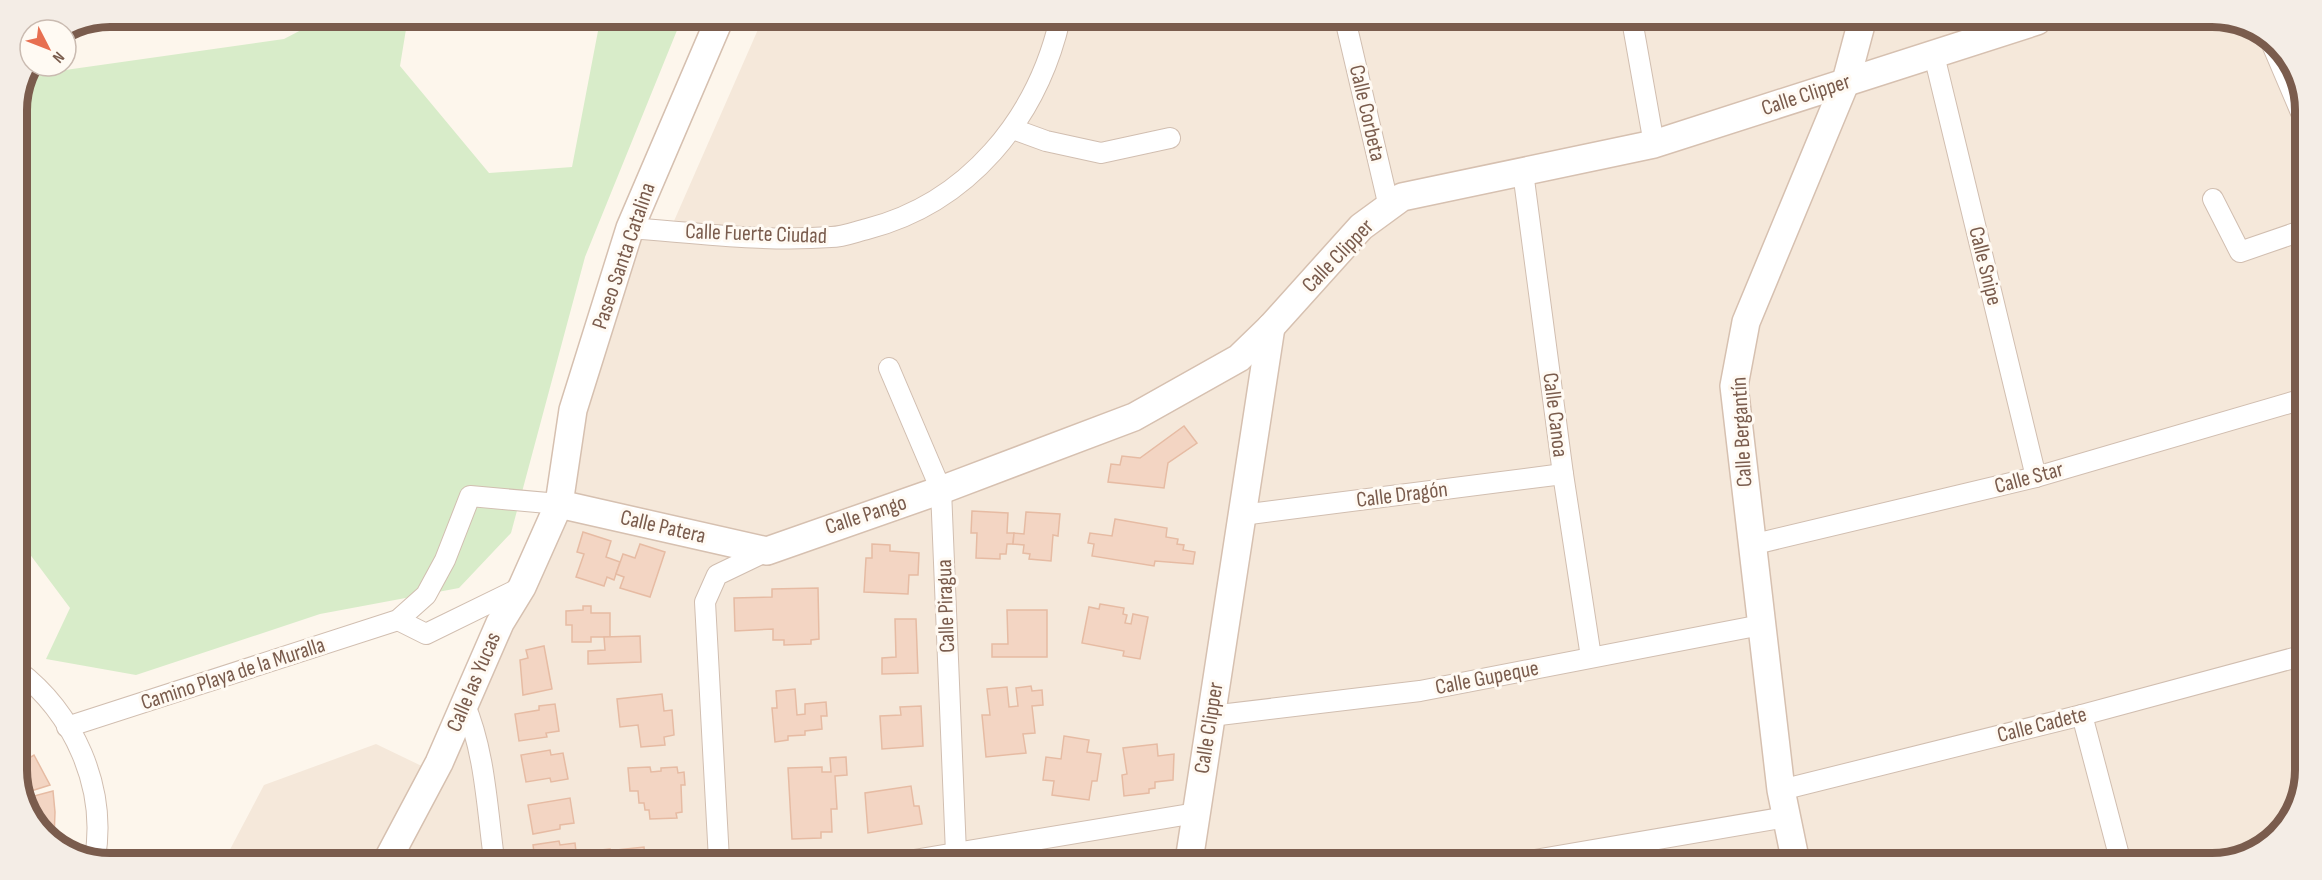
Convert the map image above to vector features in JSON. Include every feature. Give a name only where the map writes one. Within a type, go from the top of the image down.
[{"type":"street","name":"Paseo Santa Catalina","points":[[560,504],[573,410],[630,228],[716,27]]},
{"type":"street","name":"Calle Fuerte Ciudad","points":[[630,228],[754,238],[833,237],[899,221],[966,181],[1013,129],[1040,83],[1058,27]]},
{"type":"street","name":"Calle Corbeta","points":[[1347,27],[1389,207]]},
{"type":"street","points":[[1633,27],[1654,144]]},
{"type":"street","name":"Calle Bergantín","points":[[1794,853],[1781,790],[1734,386],[1746,322],[1845,81],[1860,27]]},
{"type":"street","name":"Calle Clipper","points":[[1190,853],[1271,327],[1361,227],[1402,197],[1654,144],[2019,27]]},
{"type":"street","name":"Calle Snipe","points":[[1934,55],[2036,477]]},
{"type":"street","points":[[2279,60],[2293,94]]},
{"type":"street","points":[[1013,129],[1046,141],[1101,153],[1170,138]]},
{"type":"street","name":"Calle Canoa","points":[[1523,172],[1563,474],[1591,657]]},
{"type":"street","points":[[2213,199],[2240,252],[2295,233]]},
{"type":"street","name":"Calle Pango","points":[[719,853],[705,602],[717,575],[767,551],[941,490],[1134,417],[1239,358],[1271,327]]},
{"type":"street","name":"Calle Piragua","points":[[889,368],[941,490],[956,853]]},
{"type":"street","name":"Calle Star","points":[[1751,545],[2036,477],[2295,401]]},
{"type":"street","name":"Calle Dragón","points":[[1242,515],[1563,474]]},
{"type":"street","name":"Camino Playa de la Muralla","points":[[68,727],[398,620],[426,595],[445,560],[470,496],[560,504]]},
{"type":"street","name":"Calle Patera","points":[[560,504],[767,551]]},
{"type":"street","name":"Calle las Yucas","points":[[391,853],[439,763],[500,623],[522,587],[560,504]]},
{"type":"street","points":[[398,620],[426,634],[522,587]]},
{"type":"street","name":"Calle Gupeque","points":[[1211,716],[1420,691],[1761,626]]},
{"type":"street","name":"Calle Cadete","points":[[1781,790],[2082,715],[2295,658]]},
{"type":"street","points":[[27,678],[39,687],[68,727],[84,756],[99,811],[96,851]]},
{"type":"street","points":[[464,703],[472,722],[483,773],[493,853]]},
{"type":"street","points":[[2082,715],[2118,853]]},
{"type":"street","points":[[962,853],[1196,813]]},
{"type":"street","points":[[1576,853],[1786,817]]},
{"type":"shaded area","points":[[759,27],[2212,27],[2239,31],[2267,47],[2278,59],[2291,83],[2295,104],[2295,770],[2291,797],[2278,821],[2267,833],[2239,849],[2212,853],[228,853],[264,785],[376,744],[430,770],[532,569],[633,229],[671,235],[674,221]]},
{"type":"green space","points":[[307,27],[406,27],[400,66],[489,173],[572,167],[598,31],[601,27],[678,27],[585,257],[511,533],[459,588],[320,614],[136,675],[46,659],[70,608],[27,550],[27,110],[33,78],[78,78],[78,68],[284,39]]},
{"type":"building","points":[[1184,426],[1197,443],[1168,463],[1164,488],[1108,482],[1111,464],[1120,465],[1122,456],[1140,458]]},
{"type":"building","points":[[972,511],[1008,513],[1007,533],[1014,533],[1013,544],[1007,544],[1006,554],[1000,554],[1000,559],[976,558],[977,533],[971,533]]},
{"type":"building","points":[[1026,512],[1060,514],[1058,536],[1053,535],[1051,561],[1029,559],[1030,554],[1023,553],[1024,545],[1013,544],[1014,533],[1024,534]]},
{"type":"building","points":[[1115,519],[1167,528],[1166,537],[1178,539],[1177,544],[1184,545],[1183,550],[1195,552],[1193,564],[1155,561],[1154,566],[1092,556],[1094,544],[1088,543],[1090,533],[1112,536]]},
{"type":"building","points":[[583,532],[611,541],[606,557],[620,562],[614,580],[607,577],[604,586],[576,577],[584,554],[577,552]]},
{"type":"building","points":[[640,544],[665,552],[650,597],[620,588],[624,577],[616,574],[623,554],[635,558]]},
{"type":"building","points":[[872,544],[890,545],[890,551],[919,553],[918,575],[909,575],[908,594],[864,592],[866,558],[872,558]]},
{"type":"building","points":[[818,588],[819,639],[811,640],[811,644],[784,645],[784,640],[773,640],[773,629],[735,631],[734,598],[772,597],[772,589]]},
{"type":"building","points":[[1100,604],[1124,608],[1123,614],[1127,615],[1125,623],[1131,624],[1133,614],[1148,617],[1140,659],[1123,656],[1124,651],[1082,643],[1089,607],[1099,609]]},
{"type":"building","points":[[583,606],[591,606],[591,613],[610,613],[610,637],[591,637],[591,642],[572,642],[572,625],[566,625],[566,611],[583,610]]},
{"type":"building","points":[[1007,610],[1047,610],[1047,657],[992,657],[992,644],[1008,644]]},
{"type":"building","points":[[895,619],[916,619],[918,673],[882,674],[882,658],[896,657]]},
{"type":"building","points":[[640,636],[641,662],[588,664],[588,651],[605,650],[604,637]]},
{"type":"building","points":[[544,646],[552,689],[523,695],[520,660],[528,658],[526,650]]},
{"type":"building","points":[[1031,686],[1032,691],[1042,690],[1043,705],[1032,706],[1035,733],[1023,734],[1026,753],[986,757],[982,715],[990,715],[987,689],[1007,687],[1009,707],[1018,706],[1016,688]]},
{"type":"building","points":[[795,689],[797,715],[805,714],[805,704],[826,702],[827,716],[821,716],[822,729],[805,731],[805,735],[788,736],[788,740],[775,742],[772,708],[777,708],[776,691]]},
{"type":"building","points":[[662,694],[664,711],[672,710],[674,735],[664,737],[665,745],[641,747],[638,725],[620,727],[617,699]]},
{"type":"building","points":[[555,704],[559,731],[546,733],[547,737],[519,741],[515,714],[539,710],[539,706]]},
{"type":"building","points":[[921,706],[923,746],[882,749],[880,716],[901,715],[900,707]]},
{"type":"building","points":[[1064,736],[1089,740],[1087,752],[1101,754],[1097,781],[1092,781],[1089,800],[1052,795],[1054,781],[1043,780],[1046,757],[1061,759]]},
{"type":"building","points":[[1157,744],[1158,756],[1174,754],[1173,780],[1155,782],[1155,788],[1149,789],[1149,793],[1124,796],[1122,775],[1127,774],[1123,748]]},
{"type":"building","points":[[550,750],[551,755],[563,753],[568,779],[551,782],[550,778],[526,782],[521,755]]},
{"type":"building","points":[[34,755],[50,785],[31,791],[27,776],[27,759]]},
{"type":"building","points":[[846,757],[847,775],[835,776],[837,809],[831,809],[832,832],[821,832],[821,838],[792,839],[788,768],[822,767],[822,772],[831,772],[830,758]]},
{"type":"building","points":[[650,767],[651,772],[661,771],[661,768],[677,767],[678,773],[684,772],[685,785],[681,785],[682,812],[676,813],[677,818],[650,819],[649,810],[645,810],[644,803],[639,803],[638,791],[630,791],[628,768]]},
{"type":"building","points":[[911,786],[914,806],[919,806],[922,824],[868,833],[865,793]]},
{"type":"building","points":[[53,791],[54,832],[44,821],[36,807],[34,796]]},
{"type":"building","points":[[570,798],[574,823],[560,825],[560,829],[533,834],[528,805]]},
{"type":"building","points":[[559,841],[560,845],[575,843],[576,853],[534,853],[533,845]]},
{"type":"building","points":[[644,847],[644,853],[618,853],[617,850]]},
{"type":"building","points":[[610,849],[611,853],[591,853],[591,851]]}]
